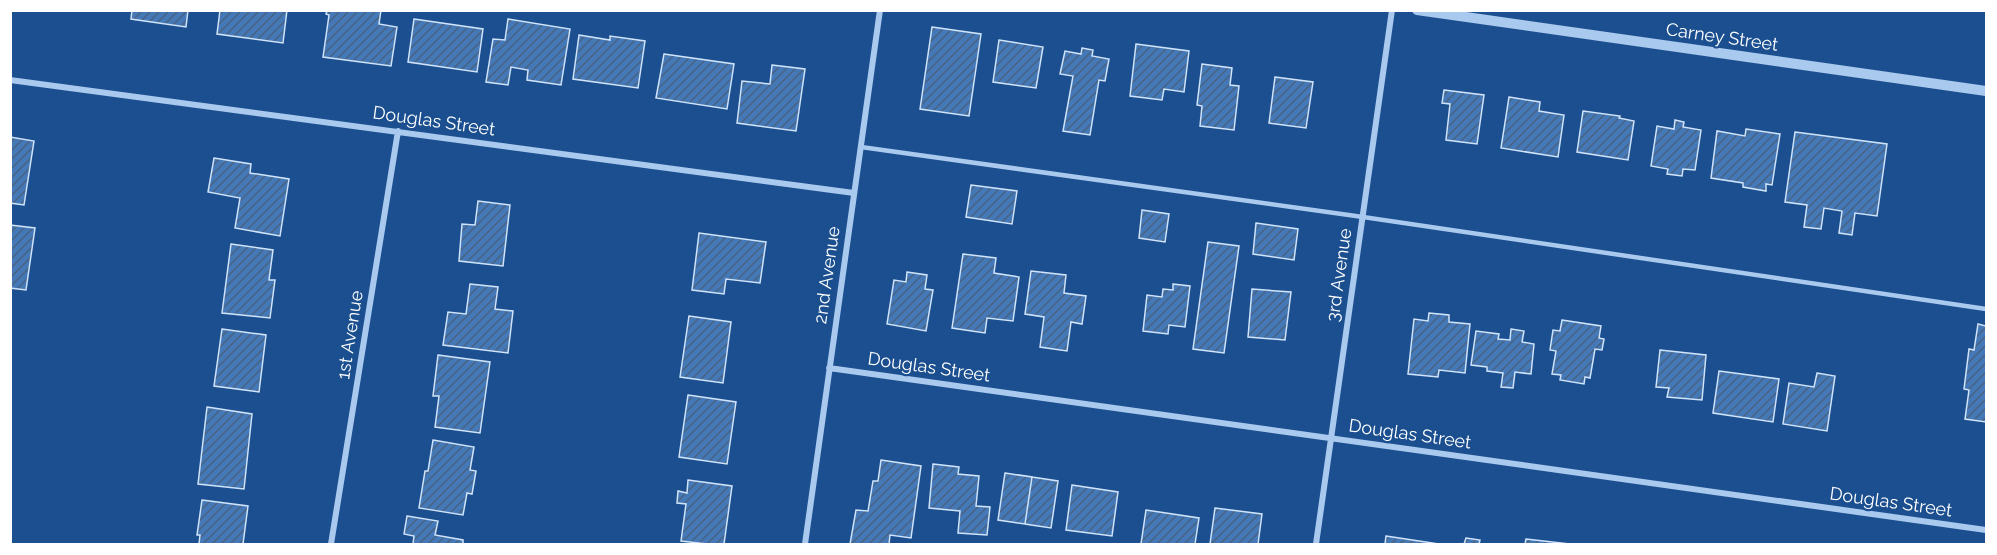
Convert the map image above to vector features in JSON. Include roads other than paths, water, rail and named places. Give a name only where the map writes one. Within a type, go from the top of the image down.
[{"type":"street","name":"2nd Avenue","points":[[805,544],[880,10]]},
{"type":"street","name":"3rd Avenue","points":[[1316,544],[1392,10]]},
{"type":"street","name":"Carney Street","points":[[1417,10],[1986,91]]},
{"type":"street","name":"Douglas Street","points":[[10,80],[854,193]]},
{"type":"street","name":"1st Avenue","points":[[331,544],[399,131]]},
{"type":"street","name":"Douglas Street","points":[[829,368],[1986,530]]},
{"type":"lane","points":[[861,147],[1363,217],[1986,309]]}]
